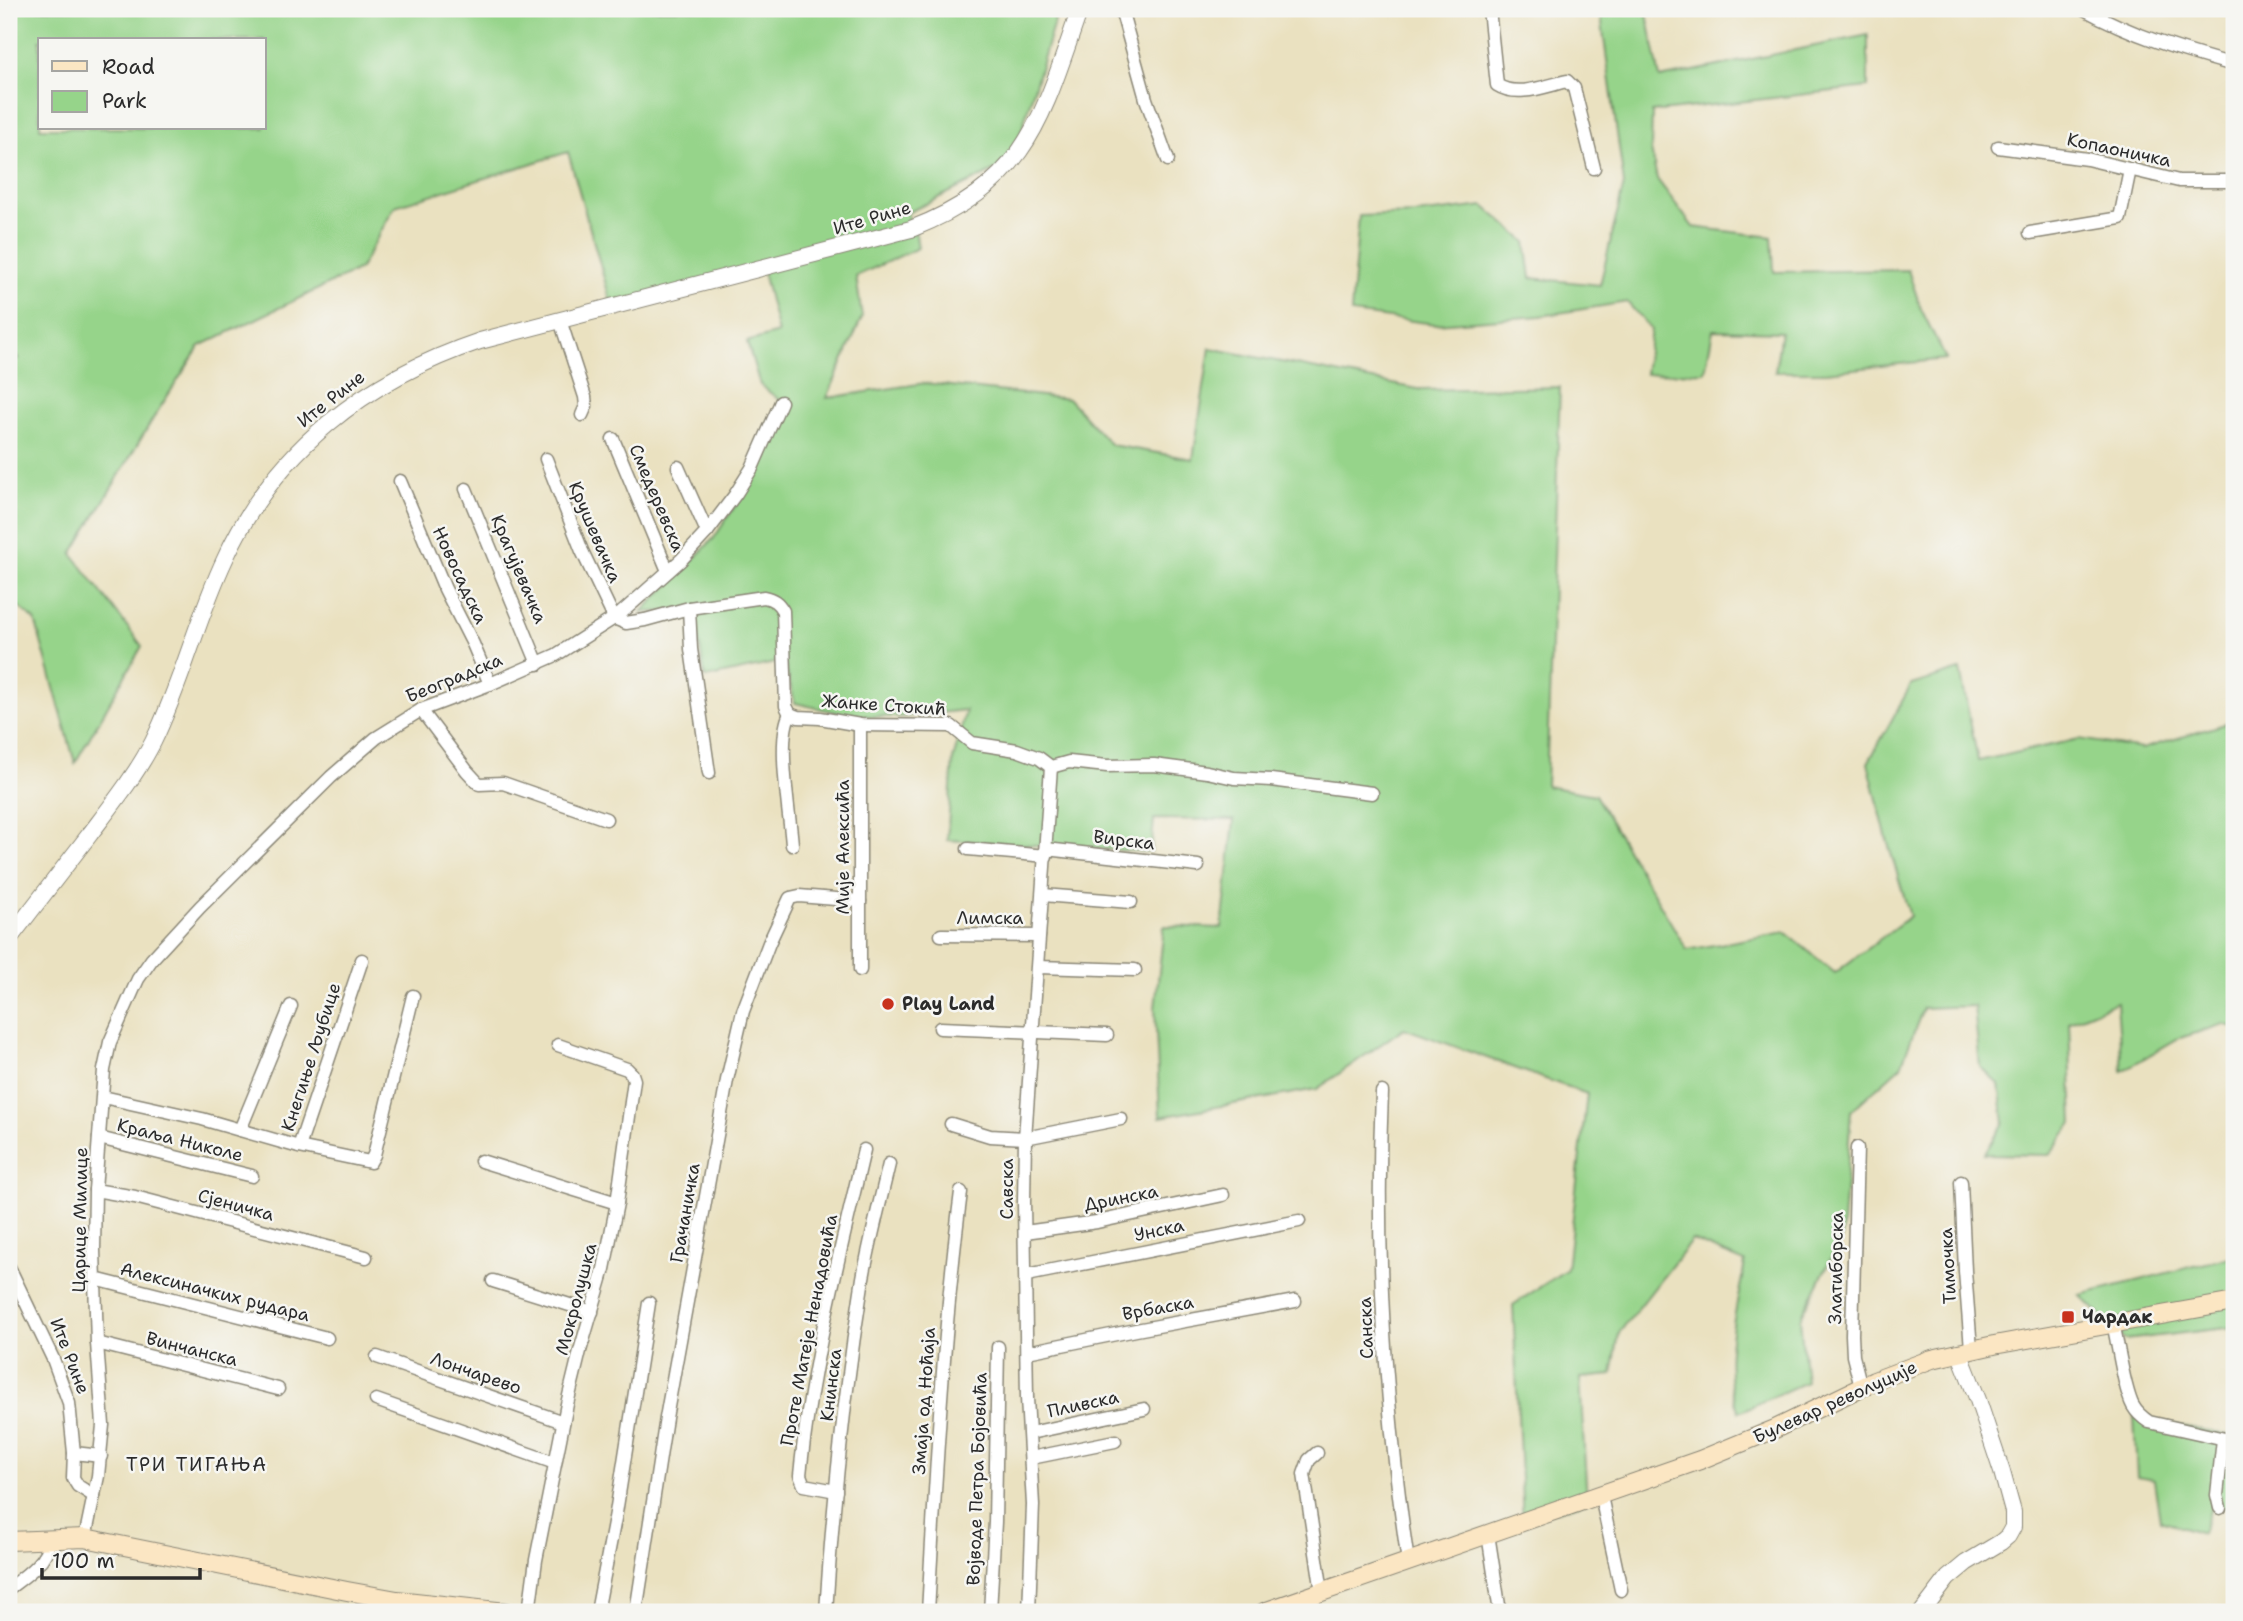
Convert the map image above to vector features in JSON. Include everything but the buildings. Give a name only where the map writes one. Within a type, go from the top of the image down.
[{"type":"main road","name":"Булевар револуције","points":[[1264,1612],[1315,1600],[1408,1562],[1737,1446],[1907,1368],[1965,1351],[2234,1302]]},
{"type":"main road","points":[[9,1541],[85,1538],[397,1600],[506,1612]]},
{"type":"street","name":"Ите Рине","points":[[9,939],[110,808],[145,755],[171,700],[225,559],[252,508],[286,464],[329,422],[390,379],[454,350],[911,229],[938,218],[990,184],[1020,152],[1041,118],[1080,9]]},
{"type":"street","points":[[1121,9],[1146,99],[1168,160]]},
{"type":"street","points":[[1489,9],[1497,85],[1516,92],[1567,81],[1574,88],[1594,168]]},
{"type":"street","points":[[2084,9],[2149,38],[2234,65]]},
{"type":"street","name":"Копаоничка","points":[[1998,147],[2087,159],[2179,181],[2234,181]]},
{"type":"street","points":[[2030,233],[2120,218],[2130,169]]},
{"type":"street","points":[[560,320],[584,397],[586,406],[583,415]]},
{"type":"street","name":"Београдска","points":[[104,1070],[110,1042],[138,979],[152,959],[200,906],[331,777],[376,738],[421,710],[556,655],[614,618],[708,532],[736,495],[752,467],[781,402]]},
{"type":"street","name":"Смедеревска","points":[[613,439],[668,571]]},
{"type":"street","name":"Крушевачка","points":[[546,459],[582,551],[614,618]]},
{"type":"street","points":[[678,467],[708,532]]},
{"type":"street","name":"Новосадска","points":[[400,481],[490,684]]},
{"type":"street","name":"Крагујевачка","points":[[466,489],[538,664]]},
{"type":"street","points":[[614,618],[621,622],[635,622],[689,608],[764,597],[778,603],[783,611],[786,706],[790,714],[785,721],[784,765],[792,845]]},
{"type":"street","points":[[689,608],[691,649],[709,773]]},
{"type":"street","points":[[421,710],[479,784],[503,783],[606,818]]},
{"type":"street","name":"Жанке Стокић","points":[[790,714],[860,725],[951,726],[972,743],[1017,750],[1038,758],[1051,767]]},
{"type":"street","name":"Мије Алексића","points":[[860,725],[860,970]]},
{"type":"street","points":[[1051,767],[1069,762],[1107,766],[1154,765],[1234,778],[1372,793]]},
{"type":"street","name":"Савска","points":[[1029,1612],[1033,1505],[1027,1398],[1026,1138],[1051,767]]},
{"type":"street","name":"Вирска","points":[[968,849],[1046,852],[1198,866]]},
{"type":"street","points":[[1043,895],[1131,902]]},
{"type":"street","name":"Грачаничка","points":[[636,1612],[666,1418],[702,1215],[743,1011],[769,943],[790,898],[799,896],[860,901]]},
{"type":"street","name":"Лимска","points":[[941,935],[1039,936]]},
{"type":"street","name":"Кнегиње Љубице","points":[[103,1097],[160,1109],[299,1147],[362,960]]},
{"type":"street","points":[[1038,967],[1135,970]]},
{"type":"street","points":[[299,1147],[367,1163],[373,1160],[412,996]]},
{"type":"street","points":[[240,1130],[291,1006]]},
{"type":"street","points":[[940,1028],[1107,1035]]},
{"type":"street","name":"Мокролушка","points":[[529,1612],[536,1560],[563,1422],[575,1369],[604,1269],[617,1203],[633,1090],[632,1074],[627,1069],[558,1045]]},
{"type":"street","name":"Царице Милице","points":[[85,1538],[101,1457],[103,1406],[95,1279],[96,1190],[104,1070]]},
{"type":"street","name":"Санска","points":[[1382,1092],[1379,1191],[1384,1341],[1399,1503],[1408,1562]]},
{"type":"street","points":[[951,1124],[990,1136],[1026,1138],[1121,1119]]},
{"type":"street","name":"Краља Николе","points":[[99,1138],[252,1176]]},
{"type":"street","name":"Златиборска","points":[[1857,1148],[1852,1335],[1854,1364],[1861,1387]]},
{"type":"street","name":"Проте Матеје Ненадовића","points":[[836,1491],[806,1485],[801,1481],[800,1475],[816,1369],[864,1150]]},
{"type":"street","points":[[481,1161],[617,1203]]},
{"type":"street","name":"Книнска","points":[[826,1612],[836,1491],[864,1277],[889,1164]]},
{"type":"street","name":"Тимочка","points":[[1961,1182],[1965,1351]]},
{"type":"street","name":"Сјеничка","points":[[96,1190],[135,1197],[366,1257]]},
{"type":"street","name":"Змаја од Ноћаја","points":[[928,1612],[938,1426],[961,1192]]},
{"type":"street","name":"Дринска","points":[[1025,1232],[1097,1222],[1223,1195]]},
{"type":"street","name":"Унска","points":[[1027,1275],[1299,1220]]},
{"type":"street","name":"Ите Рине","points":[[9,1267],[61,1378],[69,1406],[74,1453],[73,1478],[94,1496]]},
{"type":"street","name":"Алексиначких рудара","points":[[95,1279],[327,1338]]},
{"type":"street","points":[[492,1280],[592,1312]]},
{"type":"street","name":"Врбаска","points":[[1027,1352],[1295,1301]]},
{"type":"street","points":[[597,1612],[616,1513],[649,1303]]},
{"type":"street","points":[[2113,1323],[2129,1394],[2133,1407],[2141,1416],[2150,1422],[2229,1440],[2217,1495],[2220,1508]]},
{"type":"street","name":"Винчанска","points":[[97,1343],[278,1389]]},
{"type":"street","name":"Војводе Петра Бојовића","points":[[990,1612],[995,1522],[998,1347]]},
{"type":"street","points":[[1922,1612],[1948,1577],[2001,1542],[2012,1527],[2013,1512],[2005,1481],[1965,1351]]},
{"type":"street","name":"Лончарево","points":[[377,1357],[563,1422]]},
{"type":"street","points":[[376,1400],[555,1462]]},
{"type":"street","name":"Пливска","points":[[1030,1433],[1144,1409]]},
{"type":"street","points":[[1031,1458],[1115,1441]]},
{"type":"street","points":[[74,1453],[101,1457]]},
{"type":"street","points":[[1315,1600],[1304,1474],[1309,1460],[1317,1453]]},
{"type":"street","points":[[1601,1496],[1621,1590]]},
{"type":"street","points":[[1488,1534],[1500,1612]]},
{"type":"street","points":[[9,1588],[42,1561],[49,1549],[51,1538]]},
{"type":"green space","points":[[9,9],[1058,9],[1012,162],[907,213],[918,248],[856,276],[862,317],[827,398],[925,383],[1069,399],[1111,445],[1193,459],[1210,348],[1423,390],[1560,387],[1546,786],[1595,795],[1687,950],[1785,932],[1835,973],[1910,916],[1868,763],[1911,685],[1960,670],[1978,761],[2079,739],[2142,749],[2228,723],[2234,748],[2234,1028],[2224,1024],[2177,1039],[2122,1071],[2117,1002],[2069,1022],[2073,1123],[2049,1155],[1984,1154],[2004,1123],[1999,1084],[1980,1067],[1974,1006],[1923,1008],[1901,1066],[1851,1111],[1842,1237],[1800,1319],[1806,1382],[1739,1412],[1733,1395],[1730,1357],[1734,1318],[1745,1262],[1692,1240],[1619,1333],[1612,1375],[1580,1378],[1587,1501],[1523,1522],[1513,1305],[1567,1269],[1587,1094],[1404,1028],[1317,1089],[1160,1117],[1155,1008],[1164,926],[1222,928],[1234,820],[1154,819],[1151,852],[947,840],[953,760],[966,710],[902,717],[853,716],[795,703],[784,661],[705,678],[694,611],[642,612],[714,538],[759,469],[786,405],[760,385],[747,342],[778,333],[762,268],[612,306],[568,152],[395,206],[360,269],[200,346],[72,554],[142,646],[75,763],[35,620],[9,599],[9,361],[19,358],[9,350]]},
{"type":"green space","points":[[1600,9],[1646,9],[1660,78],[1868,35],[1868,87],[1652,112],[1651,150],[1657,179],[1693,227],[1772,237],[1774,272],[1908,270],[1921,309],[1946,359],[1826,372],[1775,372],[1781,332],[1713,330],[1705,372],[1645,374],[1651,329],[1627,302],[1540,316],[1435,324],[1351,313],[1359,216],[1416,214],[1484,206],[1526,242],[1531,278],[1600,285],[1624,184]]},
{"type":"green space","points":[[2234,1256],[2234,1327],[2125,1340],[2080,1295]]},
{"type":"green space","points":[[2134,1417],[2234,1436],[2234,1510],[2212,1505],[2202,1533],[2160,1520],[2154,1480],[2137,1477]]},
{"type":"place","name":"Play Land","points":[[888,1004]]},
{"type":"place","name":"Чардак","points":[[2068,1317]]},
{"type":"district","name":"ТРИ ТИГАЊА","points":[[197,1464]]}]
